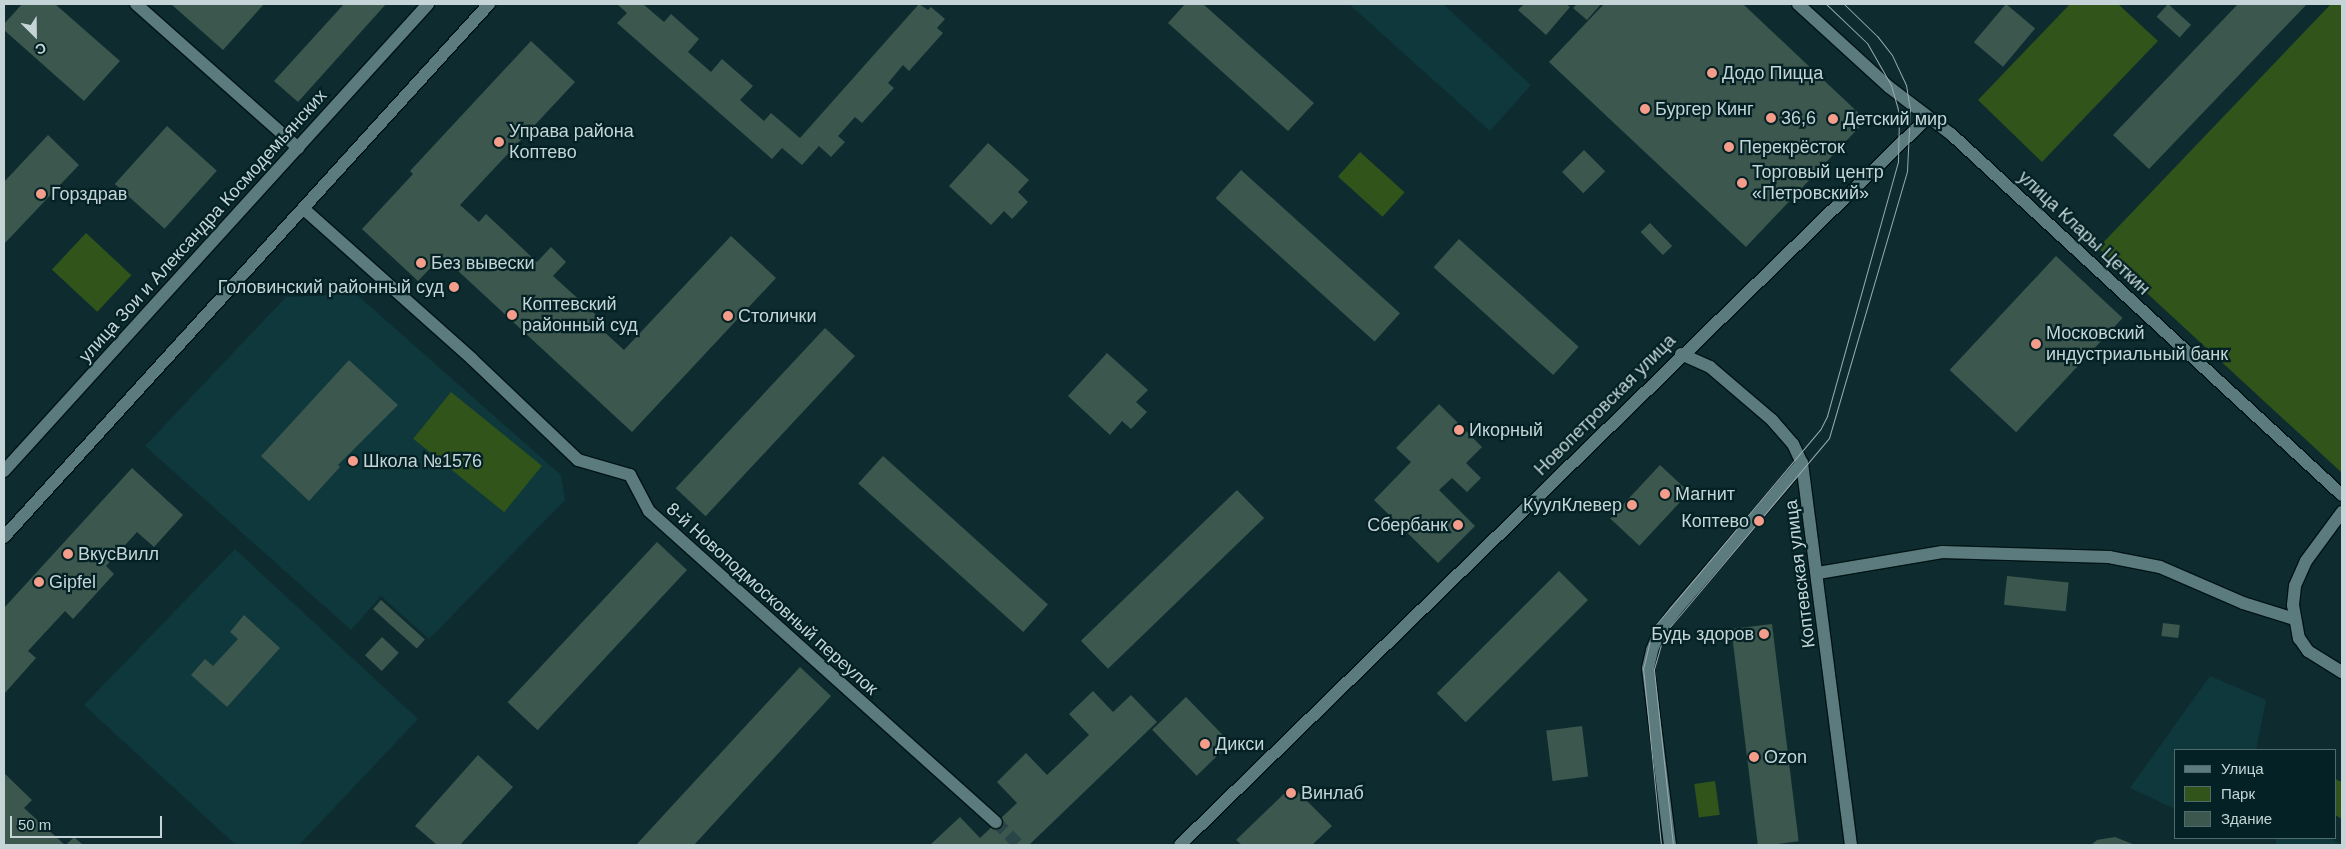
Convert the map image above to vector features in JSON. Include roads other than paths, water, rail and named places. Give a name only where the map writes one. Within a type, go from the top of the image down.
[{"type":"street","points":[[136,4],[298,148]]},
{"type":"street","name":"улица Зои и Александра Космодемьянских","points":[[4,471],[428,4]]},
{"type":"street","points":[[4,536],[305,210],[490,4]]},
{"type":"street","name":"улица Клары Цеткин","points":[[1798,4],[1889,87],[1951,134],[2342,495]]},
{"type":"street","name":"Новопетровская улица","points":[[1180,845],[1681,354],[1928,117]]},
{"type":"street","name":"8-й Новоподмосковный переулок","points":[[305,210],[472,359],[578,460],[630,475],[649,511],[996,822]]},
{"type":"street","name":"Коптевская улица","points":[[1681,354],[1710,367],[1772,420],[1793,444],[1802,463],[1818,573],[1851,845]]},
{"type":"street","points":[[1670,845],[1648,668],[1652,650],[1660,631],[1675,611],[1802,463]]},
{"type":"street","points":[[2342,512],[2302,569],[2295,586],[2294,619],[2299,638],[2308,650],[2342,672]]},
{"type":"street","points":[[1818,573],[1942,552],[2109,557],[2160,567],[2243,604],[2294,619]]},
{"type":"tunnel","points":[[996,822],[1019,845]]},
{"type":"tram line","points":[[1661,845],[1643,669],[1653,628],[1820,430],[1827,416],[1898,162],[1899,113],[1891,85],[1867,43],[1826,4]]},
{"type":"tram line","points":[[1673,845],[1654,669],[1664,634],[1829,438],[1907,171],[1910,110],[1906,85],[1892,55],[1877,36],[1844,4]]},
{"type":"place","name":"Додо Пицца","points":[[1712,73]]},
{"type":"place","name":"Бургер Кинг","points":[[1645,109]]},
{"type":"place","name":"36,6","points":[[1771,118]]},
{"type":"place","name":"Детский мир","points":[[1833,119]]},
{"type":"place","name":"Управа района Коптево","points":[[499,142]]},
{"type":"place","name":"Перекрёсток","points":[[1729,147]]},
{"type":"place","name":"Торговый центр «Петровский»","points":[[1742,183]]},
{"type":"place","name":"Горздрав","points":[[41,194]]},
{"type":"place","name":"Без вывески","points":[[421,263]]},
{"type":"place","name":"Головинский районный суд","points":[[454,287]]},
{"type":"place","name":"Коптевский районный суд","points":[[512,315]]},
{"type":"place","name":"Столички","points":[[728,316]]},
{"type":"place","name":"Московский индустриальный банк","points":[[2036,344]]},
{"type":"place","name":"Икорный","points":[[1459,430]]},
{"type":"place","name":"Школа №1576","points":[[353,461]]},
{"type":"place","name":"Магнит","points":[[1665,494]]},
{"type":"place","name":"КуулКлевер","points":[[1632,505]]},
{"type":"place","name":"Коптево","points":[[1759,521]]},
{"type":"place","name":"Сбербанк","points":[[1458,525]]},
{"type":"place","name":"ВкусВилл","points":[[68,554]]},
{"type":"place","name":"Gipfel","points":[[39,582]]},
{"type":"place","name":"Будь здоров","points":[[1764,634]]},
{"type":"place","name":"Дикси","points":[[1205,744]]},
{"type":"place","name":"Ozon","points":[[1754,757]]},
{"type":"place","name":"Винлаб","points":[[1291,793]]}]
